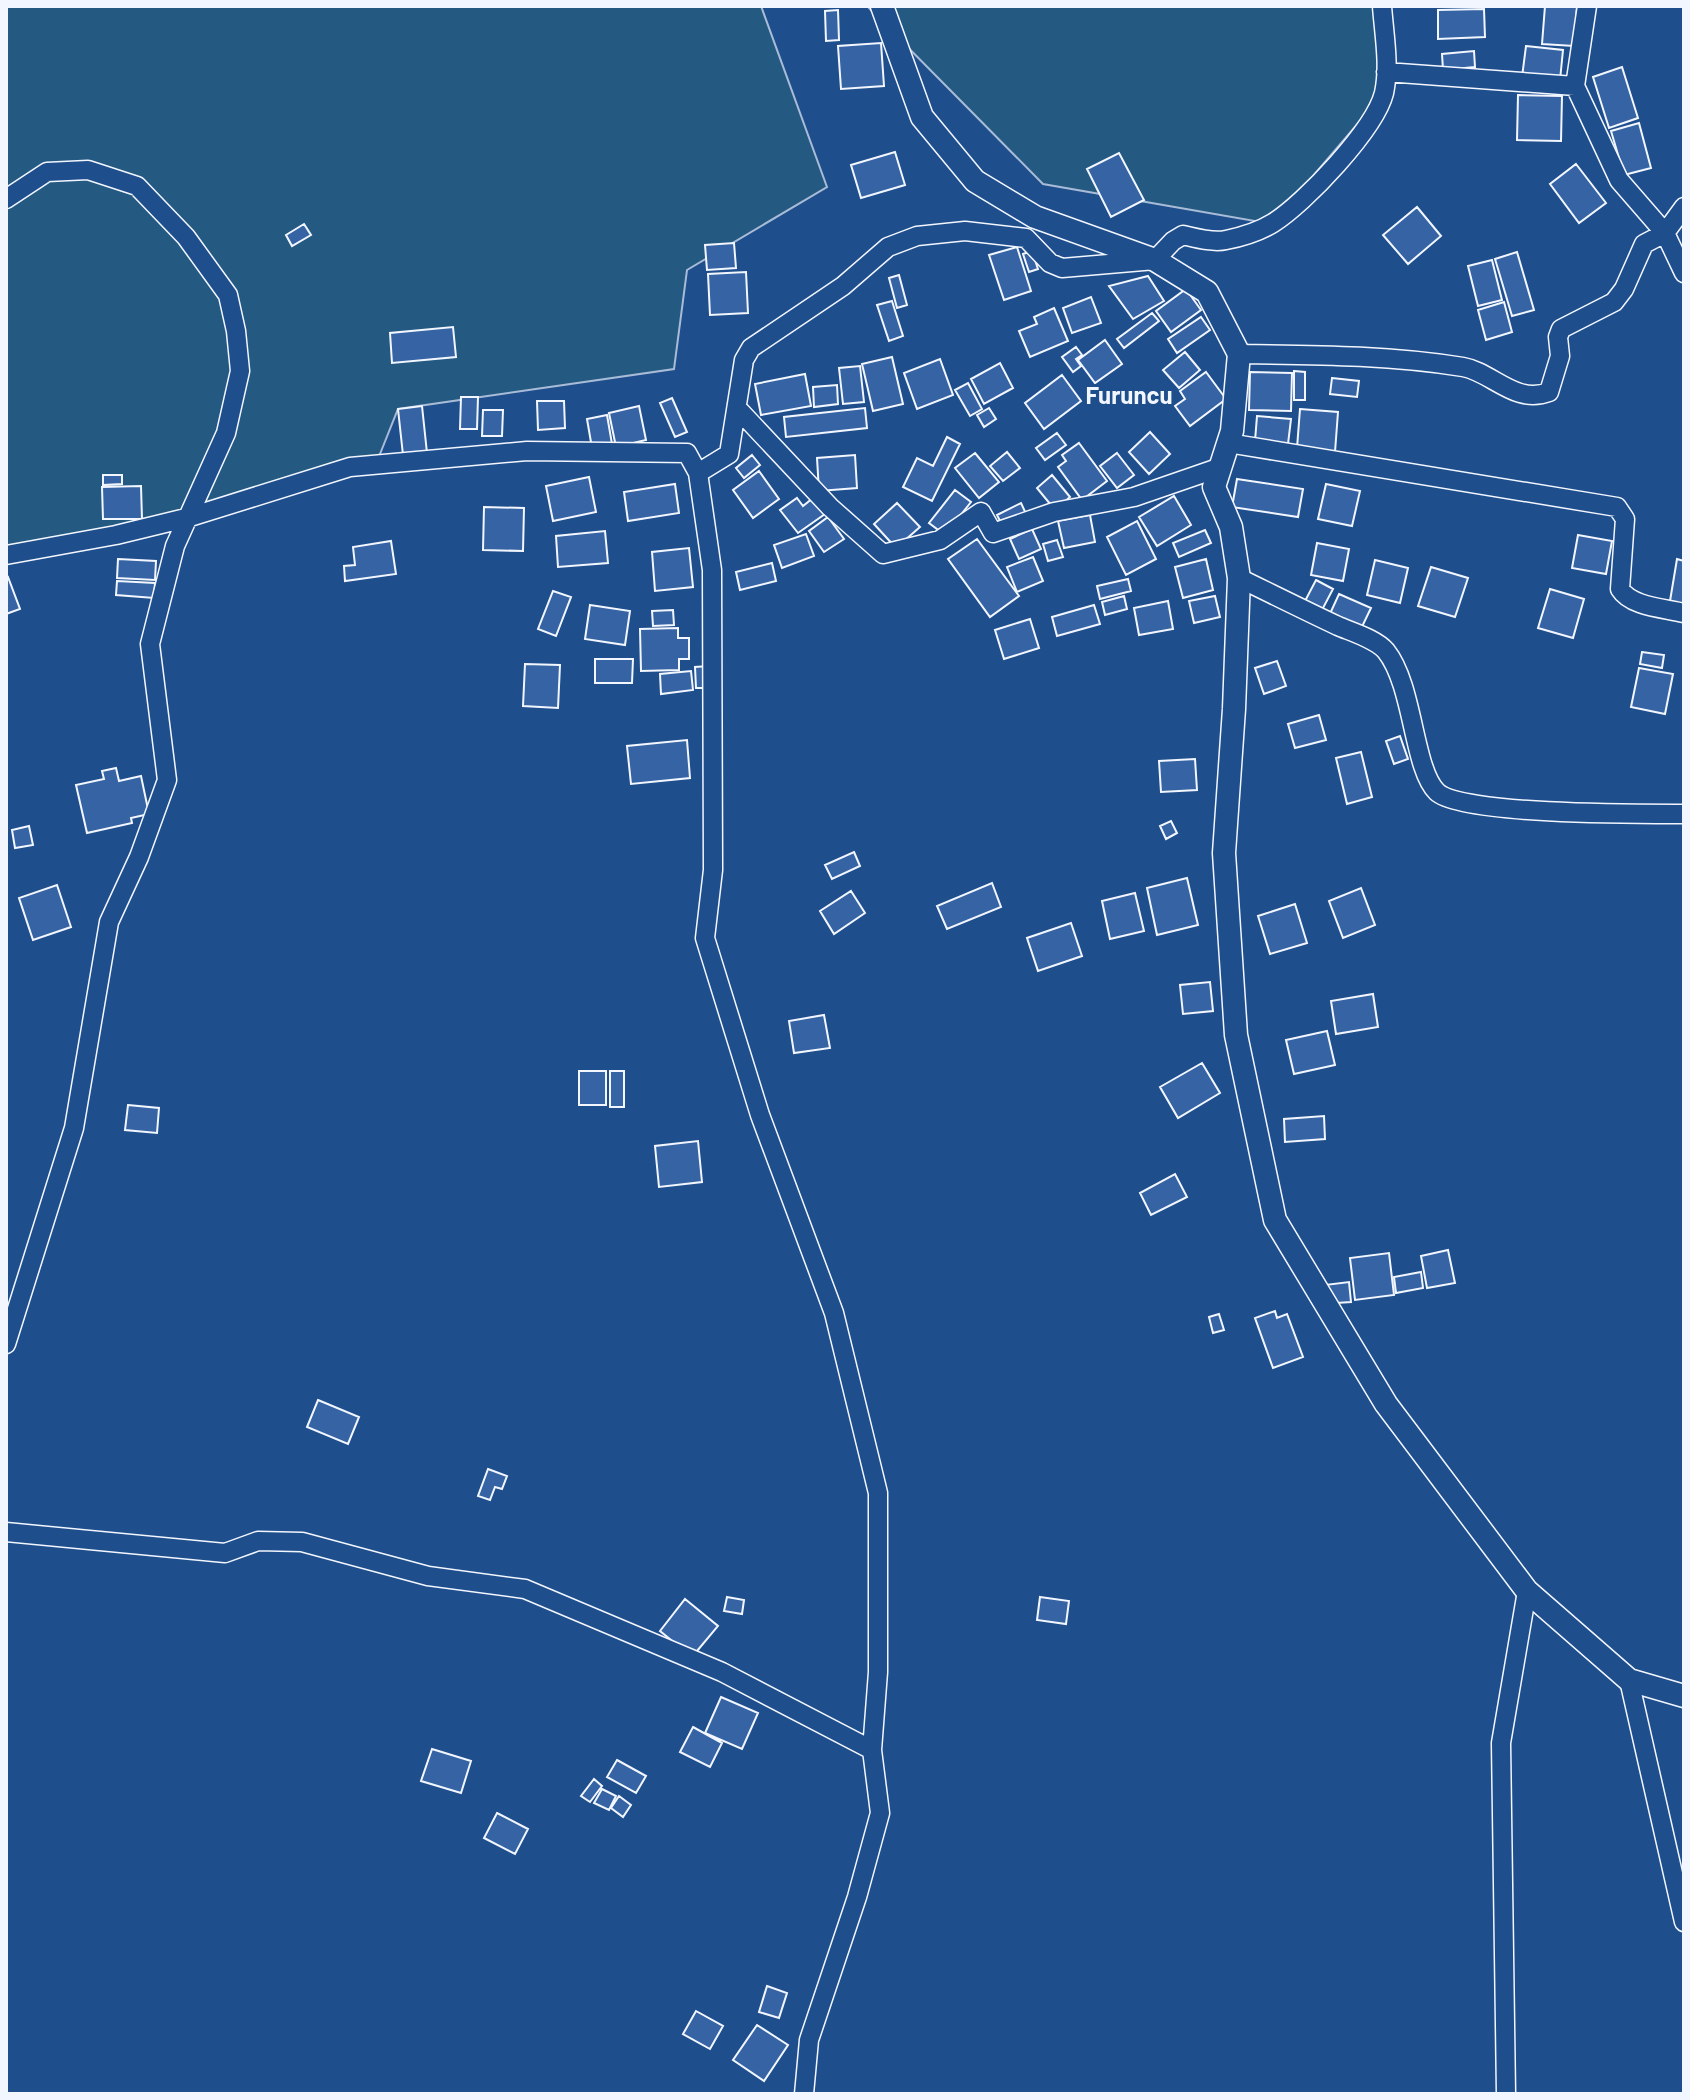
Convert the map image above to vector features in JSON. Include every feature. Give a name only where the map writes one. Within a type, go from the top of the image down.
[{"type":"street","points":[[882,6],[922,117],[975,181],[1035,217],[1155,260],[1207,292],[1239,354],[1232,431],[1214,487],[1231,527],[1239,578],[1224,853],[1236,1035],[1275,1220],[1386,1404],[1527,1591],[1629,1680],[1684,1696]]},
{"type":"street","points":[[698,473],[729,454],[744,360],[751,348],[843,286],[888,247],[917,236],[965,231],[1026,238],[1050,263],[1062,268],[1155,260],[1183,235],[1222,241],[1272,224],[1305,198],[1365,130],[1378,110],[1386,72],[1382,6]]},
{"type":"street","points":[[1587,6],[1575,86],[1619,180],[1665,233],[1684,273]]},
{"type":"street","points":[[1386,72],[1575,86]]},
{"type":"street","points":[[6,199],[47,172],[88,170],[137,186],[186,237],[228,295],[240,371],[226,433],[175,546],[150,644],[167,780],[139,857],[109,922],[74,1128],[6,1344]]},
{"type":"street","points":[[1239,354],[1373,356],[1468,368],[1503,388],[1538,396],[1549,392],[1560,356],[1558,337],[1561,329],[1614,302],[1624,289],[1644,244],[1665,233],[1684,207]]},
{"type":"street","points":[[737,408],[830,507],[883,554],[940,540],[981,512],[993,533],[1054,512],[1134,497],[1221,467]]},
{"type":"street","points":[[1228,443],[1617,507],[1625,519],[1620,589],[1634,600],[1684,613]]},
{"type":"street","points":[[6,555],[116,535],[190,517],[350,467],[512,452],[687,453],[698,473],[712,570],[713,870],[705,938],[760,1115],[834,1313],[878,1493],[878,1672],[872,1750],[880,1813],[857,1897],[809,2040],[804,2094]]},
{"type":"street","points":[[1239,578],[1383,647],[1406,691],[1430,783],[1439,794],[1454,800],[1553,812],[1684,814]]},
{"type":"street","points":[[6,1532],[225,1553],[258,1541],[302,1542],[428,1576],[525,1589],[722,1672],[872,1750]]},
{"type":"street","points":[[1506,2094],[1501,1743],[1527,1591]]},
{"type":"street","points":[[1629,1680],[1684,1922]]},
{"type":"shaded area","points":[[6,6],[761,6],[827,187],[687,270],[674,369],[398,409],[376,464],[6,556]]},
{"type":"shaded area","points":[[867,6],[1391,6],[1384,93],[1272,224],[1043,184]]},
{"type":"building","points":[[1545,6],[1577,6],[1574,46],[1542,44]]},
{"type":"building","points":[[1484,9],[1485,37],[1438,39],[1438,10]]},
{"type":"building","points":[[838,10],[839,40],[826,41],[825,11]]},
{"type":"building","points":[[881,43],[884,86],[841,89],[838,46]]},
{"type":"building","points":[[1526,46],[1563,50],[1560,80],[1522,77]]},
{"type":"building","points":[[1474,51],[1475,67],[1443,70],[1442,54]]},
{"type":"building","points":[[1622,67],[1638,118],[1609,128],[1593,77]]},
{"type":"building","points":[[1518,95],[1562,96],[1561,141],[1517,140]]},
{"type":"building","points":[[1639,123],[1651,168],[1624,175],[1611,131]]},
{"type":"building","points":[[895,152],[905,185],[861,198],[851,165]]},
{"type":"building","points":[[1119,153],[1144,200],[1111,217],[1087,169]]},
{"type":"building","points":[[1576,164],[1606,203],[1579,223],[1550,184]]},
{"type":"building","points":[[1417,207],[1441,236],[1408,264],[1383,235]]},
{"type":"building","points":[[304,224],[311,235],[292,246],[286,235]]},
{"type":"building","points":[[734,243],[736,268],[707,270],[705,245]]},
{"type":"building","points":[[1017,247],[1031,291],[1004,300],[989,255]]},
{"type":"building","points":[[1032,251],[1038,269],[1029,272],[1023,254]]},
{"type":"building","points":[[1517,252],[1534,310],[1512,316],[1495,259]]},
{"type":"building","points":[[1492,260],[1502,300],[1478,306],[1468,266]]},
{"type":"building","points":[[746,272],[748,313],[710,315],[708,274]]},
{"type":"building","points":[[899,275],[907,305],[897,308],[889,278]]},
{"type":"building","points":[[1148,276],[1164,301],[1133,319],[1109,286]]},
{"type":"building","points":[[1186,289],[1201,310],[1171,332],[1156,311]]},
{"type":"building","points":[[1091,297],[1101,323],[1072,333],[1063,308]]},
{"type":"building","points":[[892,301],[903,336],[889,341],[877,305]]},
{"type":"building","points":[[1504,302],[1512,332],[1486,340],[1478,310]]},
{"type":"building","points":[[1054,308],[1068,341],[1030,357],[1019,331],[1037,324],[1034,317]]},
{"type":"building","points":[[1152,313],[1159,321],[1124,348],[1117,339]]},
{"type":"building","points":[[1201,317],[1210,330],[1177,353],[1168,339]]},
{"type":"building","points":[[453,327],[456,357],[392,363],[390,333]]},
{"type":"building","points":[[1105,340],[1122,364],[1095,383],[1078,360]]},
{"type":"building","points":[[1076,347],[1082,355],[1076,359],[1081,366],[1073,372],[1062,357]]},
{"type":"building","points":[[1185,352],[1200,370],[1179,388],[1163,370]]},
{"type":"building","points":[[892,357],[903,404],[873,411],[862,364]]},
{"type":"building","points":[[940,359],[953,395],[917,409],[904,373]]},
{"type":"building","points":[[1000,363],[1013,388],[984,404],[971,379]]},
{"type":"building","points":[[860,366],[864,402],[843,404],[839,368]]},
{"type":"building","points":[[1294,371],[1305,372],[1305,400],[1294,400]]},
{"type":"building","points":[[1206,372],[1226,399],[1190,426],[1175,406],[1185,399],[1180,391]]},
{"type":"building","points":[[1250,372],[1292,373],[1291,411],[1249,410]]},
{"type":"building","points":[[805,374],[811,406],[761,415],[755,384]]},
{"type":"building","points":[[1062,375],[1081,401],[1044,429],[1025,403]]},
{"type":"building","points":[[1332,378],[1359,381],[1357,397],[1330,394]]},
{"type":"building","points":[[968,383],[982,409],[970,416],[955,390]]},
{"type":"building","points":[[837,385],[838,404],[814,407],[813,387]]},
{"type":"building","points":[[461,397],[478,397],[477,429],[460,429]]},
{"type":"building","points":[[672,398],[687,432],[675,437],[660,403]]},
{"type":"building","points":[[537,401],[564,401],[565,428],[538,430]]},
{"type":"building","points":[[422,406],[427,453],[403,455],[398,409]]},
{"type":"building","points":[[639,406],[646,440],[616,447],[609,413]]},
{"type":"building","points":[[865,408],[867,428],[786,437],[784,417]]},
{"type":"building","points":[[989,408],[996,419],[984,427],[977,415]]},
{"type":"building","points":[[1300,409],[1338,412],[1335,452],[1297,448]]},
{"type":"building","points":[[483,410],[503,410],[502,436],[482,436]]},
{"type":"building","points":[[607,415],[612,444],[592,448],[587,419]]},
{"type":"building","points":[[1257,416],[1291,419],[1288,444],[1255,441]]},
{"type":"building","points":[[1150,432],[1170,454],[1149,474],[1129,452]]},
{"type":"building","points":[[1057,433],[1066,445],[1045,460],[1036,448]]},
{"type":"building","points":[[947,437],[960,444],[932,501],[903,487],[917,458],[933,466]]},
{"type":"building","points":[[1079,443],[1107,481],[1082,500],[1058,467],[1066,461],[1062,455]]},
{"type":"building","points":[[1007,452],[1020,468],[1003,481],[990,466]]},
{"type":"building","points":[[975,453],[999,482],[979,498],[955,468]]},
{"type":"building","points":[[1117,453],[1134,475],[1117,488],[1100,466]]},
{"type":"building","points":[[752,455],[760,465],[744,478],[736,468]]},
{"type":"building","points":[[855,455],[857,488],[819,491],[817,458]]},
{"type":"building","points":[[759,471],[779,499],[753,518],[733,490]]},
{"type":"building","points":[[103,475],[122,475],[122,484],[103,485]]},
{"type":"building","points":[[1052,475],[1070,497],[1055,510],[1037,488]]},
{"type":"building","points":[[589,477],[596,512],[553,521],[546,486]]},
{"type":"building","points":[[1237,479],[1303,489],[1298,517],[1232,507]]},
{"type":"building","points":[[675,484],[679,513],[628,521],[624,492]]},
{"type":"building","points":[[1326,484],[1360,491],[1352,526],[1318,519]]},
{"type":"building","points":[[141,486],[142,519],[103,519],[102,487]]},
{"type":"building","points":[[955,490],[971,502],[945,535],[929,523]]},
{"type":"building","points":[[1174,496],[1191,525],[1157,546],[1139,517]]},
{"type":"building","points":[[797,498],[803,506],[813,498],[825,514],[798,533],[780,510]]},
{"type":"building","points":[[897,503],[920,527],[896,548],[874,524]]},
{"type":"building","points":[[1021,503],[1027,516],[1003,527],[997,515]]},
{"type":"building","points":[[484,507],[524,508],[523,551],[483,550]]},
{"type":"building","points":[[1090,515],[1095,542],[1064,548],[1058,521]]},
{"type":"building","points":[[828,517],[844,539],[824,552],[809,531]]},
{"type":"building","points":[[1137,521],[1156,559],[1126,575],[1107,537]]},
{"type":"building","points":[[1032,529],[1041,549],[1019,559],[1010,539]]},
{"type":"building","points":[[1205,530],[1211,543],[1179,557],[1173,543]]},
{"type":"building","points":[[605,531],[608,563],[558,567],[556,536]]},
{"type":"building","points":[[806,534],[814,556],[782,568],[774,545]]},
{"type":"building","points":[[1578,535],[1612,541],[1606,574],[1572,568]]},
{"type":"building","points":[[977,539],[1019,596],[990,617],[948,559]]},
{"type":"building","points":[[1057,540],[1063,557],[1048,561],[1043,544]]},
{"type":"building","points":[[391,541],[396,574],[345,581],[344,566],[355,565],[353,547]]},
{"type":"building","points":[[1317,543],[1349,549],[1343,581],[1311,575]]},
{"type":"building","points":[[689,548],[693,587],[655,591],[652,552]]},
{"type":"building","points":[[1033,557],[1043,581],[1017,592],[1007,567]]},
{"type":"building","points":[[118,559],[156,561],[155,580],[117,578]]},
{"type":"building","points":[[1206,559],[1213,590],[1183,598],[1175,567]]},
{"type":"building","points":[[1677,559],[1684,561],[1684,609],[1669,607]]},
{"type":"building","points":[[1375,560],[1408,568],[1400,603],[1367,595]]},
{"type":"building","points":[[772,563],[776,581],[740,590],[736,572]]},
{"type":"building","points":[[1431,567],[1468,578],[1455,617],[1418,606]]},
{"type":"building","points":[[6,578],[20,609],[6,614]]},
{"type":"building","points":[[1128,579],[1131,591],[1100,599],[1097,586]]},
{"type":"building","points":[[1316,580],[1333,589],[1322,610],[1305,601]]},
{"type":"building","points":[[117,581],[155,583],[154,598],[116,595]]},
{"type":"building","points":[[1550,589],[1584,599],[1573,638],[1538,628]]},
{"type":"building","points":[[553,591],[571,597],[556,636],[538,629]]},
{"type":"building","points":[[1339,594],[1371,608],[1359,633],[1328,618]]},
{"type":"building","points":[[1124,596],[1127,609],[1105,615],[1102,602]]},
{"type":"building","points":[[1215,596],[1220,617],[1194,623],[1189,601]]},
{"type":"building","points":[[1168,601],[1173,629],[1139,635],[1134,608]]},
{"type":"building","points":[[590,605],[630,611],[625,645],[585,639]]},
{"type":"building","points":[[1094,605],[1100,624],[1057,636],[1052,617]]},
{"type":"building","points":[[673,610],[674,625],[653,626],[652,611]]},
{"type":"building","points":[[1030,619],[1039,648],[1004,659],[995,630]]},
{"type":"building","points":[[678,628],[678,638],[689,638],[689,659],[679,659],[679,670],[641,671],[640,629]]},
{"type":"building","points":[[1642,652],[1664,655],[1662,668],[1640,664]]},
{"type":"building","points":[[595,659],[633,659],[632,683],[595,683]]},
{"type":"building","points":[[1277,661],[1286,686],[1264,694],[1255,668]]},
{"type":"building","points":[[525,664],[560,665],[558,708],[523,706]]},
{"type":"building","points":[[709,666],[709,688],[696,688],[695,667]]},
{"type":"building","points":[[1639,668],[1673,674],[1665,714],[1631,707]]},
{"type":"building","points":[[691,671],[693,690],[661,694],[660,674]]},
{"type":"building","points":[[1319,715],[1326,740],[1295,748],[1288,724]]},
{"type":"building","points":[[1400,736],[1408,759],[1394,764],[1386,741]]},
{"type":"building","points":[[687,740],[690,778],[631,784],[627,746]]},
{"type":"building","points":[[1361,752],[1372,797],[1347,804],[1336,758]]},
{"type":"building","points":[[1195,759],[1197,790],[1161,792],[1159,761]]},
{"type":"building","points":[[116,768],[119,781],[141,776],[149,814],[131,818],[132,823],[87,833],[76,785],[104,779],[102,771]]},
{"type":"building","points":[[1171,821],[1177,833],[1166,839],[1160,826]]},
{"type":"building","points":[[29,826],[33,845],[15,848],[12,830]]},
{"type":"building","points":[[854,852],[860,866],[832,879],[825,865]]},
{"type":"building","points":[[1187,878],[1198,925],[1157,935],[1147,888]]},
{"type":"building","points":[[992,883],[1001,907],[947,929],[937,906]]},
{"type":"building","points":[[57,885],[71,927],[33,940],[19,898]]},
{"type":"building","points":[[1361,888],[1375,925],[1343,938],[1329,901]]},
{"type":"building","points":[[851,891],[865,913],[834,934],[820,911]]},
{"type":"building","points":[[1135,893],[1144,931],[1110,939],[1102,901]]},
{"type":"building","points":[[1295,904],[1307,943],[1270,954],[1258,916]]},
{"type":"building","points":[[1071,923],[1082,956],[1038,971],[1027,938]]},
{"type":"building","points":[[1210,982],[1213,1011],[1183,1014],[1180,985]]},
{"type":"building","points":[[1373,994],[1378,1027],[1336,1034],[1331,1001]]},
{"type":"building","points":[[824,1015],[830,1048],[794,1053],[789,1021]]},
{"type":"building","points":[[1327,1031],[1335,1065],[1294,1074],[1286,1040]]},
{"type":"building","points":[[1202,1063],[1220,1093],[1178,1118],[1160,1087]]},
{"type":"building","points":[[579,1071],[606,1071],[606,1105],[579,1105]]},
{"type":"building","points":[[610,1071],[624,1071],[624,1107],[610,1107]]},
{"type":"building","points":[[128,1105],[159,1108],[157,1133],[125,1130]]},
{"type":"building","points":[[1324,1116],[1325,1139],[1285,1142],[1284,1119]]},
{"type":"building","points":[[698,1141],[702,1182],[659,1187],[655,1146]]},
{"type":"building","points":[[1175,1174],[1187,1197],[1151,1215],[1140,1193]]},
{"type":"building","points":[[1448,1250],[1455,1283],[1427,1288],[1421,1256]]},
{"type":"building","points":[[1389,1253],[1394,1295],[1355,1300],[1350,1258]]},
{"type":"building","points":[[1421,1272],[1423,1288],[1396,1293],[1394,1277]]},
{"type":"building","points":[[1349,1282],[1351,1302],[1336,1303],[1325,1285]]},
{"type":"building","points":[[1275,1311],[1277,1318],[1287,1314],[1303,1357],[1273,1368],[1255,1318]]},
{"type":"building","points":[[1219,1314],[1224,1330],[1213,1333],[1209,1317]]},
{"type":"building","points":[[318,1400],[359,1417],[348,1444],[307,1427]]},
{"type":"building","points":[[488,1469],[507,1476],[502,1489],[495,1487],[490,1500],[478,1496]]},
{"type":"building","points":[[727,1597],[744,1600],[742,1614],[724,1611]]},
{"type":"building","points":[[1040,1597],[1069,1601],[1066,1624],[1037,1620]]},
{"type":"building","points":[[685,1599],[718,1626],[692,1657],[660,1631]]},
{"type":"building","points":[[721,1697],[758,1713],[742,1749],[705,1733]]},
{"type":"building","points":[[693,1727],[722,1743],[710,1767],[680,1752]]},
{"type":"building","points":[[432,1749],[471,1761],[461,1793],[421,1781]]},
{"type":"building","points":[[617,1760],[646,1776],[636,1793],[607,1777]]},
{"type":"building","points":[[594,1779],[602,1786],[590,1802],[581,1796]]},
{"type":"building","points":[[602,1789],[616,1796],[609,1810],[594,1803]]},
{"type":"building","points":[[619,1796],[631,1805],[623,1817],[611,1808]]},
{"type":"building","points":[[497,1813],[528,1829],[515,1854],[484,1838]]},
{"type":"building","points":[[767,1986],[787,1993],[779,2018],[759,2012]]},
{"type":"building","points":[[696,2011],[723,2026],[710,2049],[683,2034]]},
{"type":"building","points":[[757,2025],[788,2045],[764,2081],[733,2060]]},
{"type":"district","name":"Furuncu","points":[[1129,396]]}]
